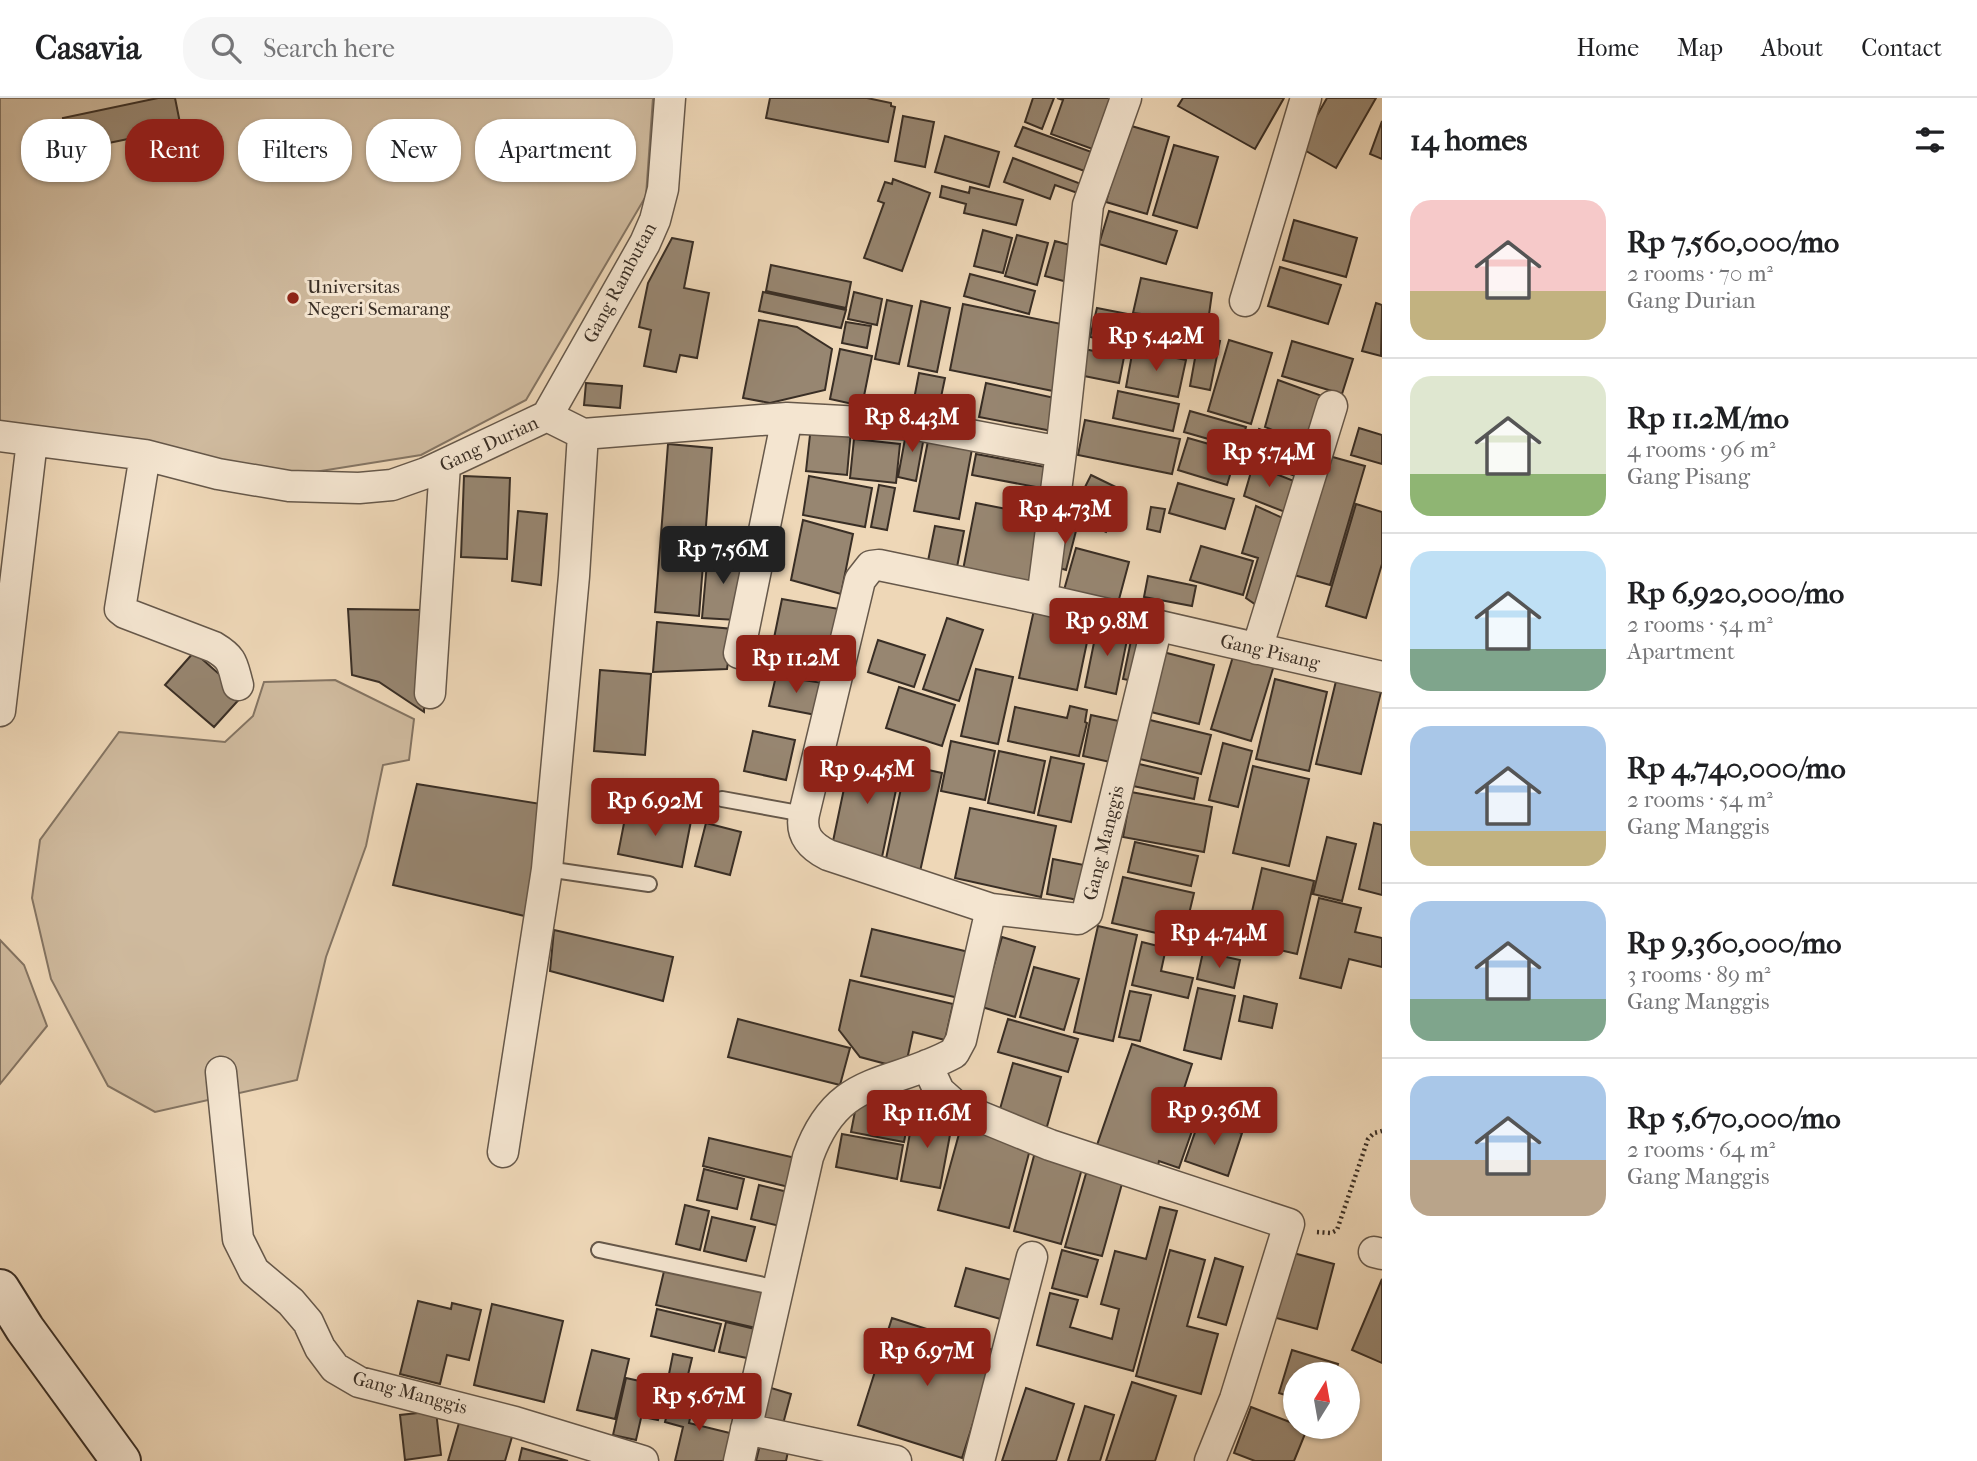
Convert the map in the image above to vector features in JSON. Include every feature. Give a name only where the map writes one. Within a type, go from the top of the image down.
[{"type":"main road","points":[[0,1289],[24,1329],[121,1461]]},
{"type":"street","name":"Gang Rambutan","points":[[547,416],[645,243],[655,220],[663,189],[670,98]]},
{"type":"street","points":[[1042,599],[1088,205],[1126,98]]},
{"type":"street","points":[[1245,301],[1306,98]]},
{"type":"street","points":[[1257,649],[1332,406]]},
{"type":"street","name":"Gang Durian","points":[[0,436],[145,455],[218,474],[289,486],[359,488],[392,485],[445,465],[547,416],[583,434]]},
{"type":"street","points":[[503,1152],[547,869],[574,576],[583,434],[787,418],[917,425],[1061,452]]},
{"type":"street","points":[[740,653],[787,418]]},
{"type":"street","points":[[0,711],[33,441]]},
{"type":"street","points":[[145,455],[120,609],[214,647],[234,663],[238,685]]},
{"type":"street","points":[[430,693],[445,465]]},
{"type":"street","name":"Gang Pisang","points":[[804,814],[860,580],[871,566],[889,567],[1042,599],[1382,677]]},
{"type":"street","name":"Gang Manggis","points":[[804,814],[805,838],[815,849],[828,855],[991,909],[1079,919],[1087,913],[1157,626]]},
{"type":"street","points":[[739,1461],[808,1157],[817,1132],[829,1114],[851,1094],[954,1053],[961,1040],[991,909]]},
{"type":"street","points":[[927,1065],[939,1091],[957,1107],[1051,1146],[1289,1224],[1235,1399],[1210,1461]]},
{"type":"street","name":"Gang Manggis","points":[[221,1072],[237,1239],[254,1271],[291,1302],[308,1322],[320,1348],[335,1368],[359,1382],[515,1422],[643,1461]]},
{"type":"street","points":[[979,1461],[1032,1257]]},
{"type":"street","points":[[746,1429],[895,1461]]},
{"type":"lane","points":[[722,799],[804,814]]},
{"type":"lane","points":[[547,869],[649,884]]},
{"type":"lane","points":[[599,1250],[778,1288]]},
{"type":"path","points":[[1289,1224],[1320,1233],[1337,1230],[1368,1139],[1374,1133],[1382,1131]]},
{"type":"shaded area","name":"Universitas Negeri Semarang","points":[[0,98],[653,98],[646,196],[526,400],[421,455],[302,474],[0,424]]},
{"type":"shaded area","points":[[335,680],[414,719],[409,760],[383,765],[366,846],[326,957],[297,1080],[155,1112],[108,1086],[51,979],[32,898],[40,840],[119,732],[225,742],[253,716],[264,682]]},
{"type":"shaded area","points":[[0,940],[24,965],[47,1026],[0,1084]]},
{"type":"building","points":[[158,98],[175,98],[179,119],[125,119],[125,140],[111,143],[111,119],[63,118]]},
{"type":"building","points":[[770,98],[867,98],[891,103],[891,106],[895,107],[888,142],[766,118]]},
{"type":"building","points":[[1033,98],[1054,98],[1042,129],[1025,122]]},
{"type":"building","points":[[1057,98],[1118,98],[1098,151],[1051,134],[1063,100]]},
{"type":"building","points":[[1183,98],[1284,98],[1255,149],[1178,106]]},
{"type":"building","points":[[1327,98],[1376,98],[1336,168],[1299,147]]},
{"type":"building","points":[[903,116],[934,122],[925,167],[895,161]]},
{"type":"building","points":[[1382,121],[1382,159],[1370,154]]},
{"type":"building","points":[[1128,125],[1169,137],[1147,214],[1106,202]]},
{"type":"building","points":[[1023,127],[1097,154],[1090,173],[1015,146]]},
{"type":"building","points":[[945,136],[999,152],[989,187],[935,172]]},
{"type":"building","points":[[1174,145],[1218,157],[1197,228],[1153,215]]},
{"type":"building","points":[[1013,158],[1089,187],[1086,196],[1055,185],[1050,199],[1004,182]]},
{"type":"building","points":[[893,179],[930,193],[902,271],[864,258],[884,203],[878,201],[885,182],[892,184]]},
{"type":"building","points":[[942,186],[969,193],[970,187],[1023,200],[1016,225],[964,213],[966,204],[940,197]]},
{"type":"building","points":[[1109,211],[1177,231],[1166,264],[1099,244]]},
{"type":"building","points":[[1294,220],[1357,238],[1346,277],[1283,260]]},
{"type":"building","points":[[983,230],[1012,238],[1003,273],[974,266]]},
{"type":"building","points":[[1017,235],[1048,243],[1037,285],[1005,276]]},
{"type":"building","points":[[672,238],[693,242],[684,288],[709,293],[697,358],[680,355],[676,372],[644,366],[651,330],[639,327],[648,283]]},
{"type":"building","points":[[1055,241],[1081,248],[1071,283],[1045,276]]},
{"type":"building","points":[[771,265],[851,282],[846,308],[766,291]]},
{"type":"building","points":[[1280,267],[1341,285],[1328,324],[1268,306]]},
{"type":"building","points":[[970,274],[1035,291],[1029,314],[964,296]]},
{"type":"building","points":[[1141,278],[1212,293],[1208,322],[1133,313]]},
{"type":"building","points":[[763,292],[846,310],[841,328],[759,311]]},
{"type":"building","points":[[854,292],[882,299],[877,325],[848,319]]},
{"type":"building","points":[[887,300],[912,306],[899,364],[875,359]]},
{"type":"building","points":[[921,301],[950,308],[937,372],[908,366]]},
{"type":"building","points":[[1376,303],[1382,305],[1381,356],[1362,351]]},
{"type":"building","points":[[963,304],[1071,326],[1058,392],[950,370]]},
{"type":"building","points":[[1097,308],[1194,327],[1188,357],[1090,337]]},
{"type":"building","points":[[759,320],[797,327],[832,349],[825,390],[770,403],[743,398]]},
{"type":"building","points":[[846,322],[871,326],[867,348],[842,343]]},
{"type":"building","points":[[1199,336],[1220,341],[1210,390],[1190,386]]},
{"type":"building","points":[[1229,340],[1272,353],[1251,424],[1208,411]]},
{"type":"building","points":[[1292,341],[1353,359],[1342,394],[1282,376]]},
{"type":"building","points":[[1079,348],[1124,357],[1119,383],[1074,374]]},
{"type":"building","points":[[840,349],[872,356],[862,406],[830,399]]},
{"type":"building","points":[[1133,349],[1186,360],[1178,397],[1126,387]]},
{"type":"building","points":[[919,373],[945,378],[936,421],[911,415]]},
{"type":"building","points":[[1278,380],[1325,397],[1311,445],[1265,427]]},
{"type":"building","points":[[586,383],[622,386],[620,408],[584,405]]},
{"type":"building","points":[[986,383],[1059,399],[1052,431],[979,417]]},
{"type":"building","points":[[1118,391],[1179,404],[1173,431],[1113,418]]},
{"type":"building","points":[[1190,411],[1246,427],[1240,448],[1184,432]]},
{"type":"building","points":[[1085,420],[1180,439],[1172,474],[1078,455]]},
{"type":"building","points":[[811,426],[851,430],[847,475],[806,471]]},
{"type":"building","points":[[907,428],[925,431],[916,481],[898,477]]},
{"type":"building","points":[[1359,428],[1382,435],[1382,464],[1351,455]]},
{"type":"building","points":[[1259,429],[1304,447],[1295,476],[1251,459]]},
{"type":"building","points":[[1188,438],[1237,452],[1227,485],[1178,470]]},
{"type":"building","points":[[854,439],[900,444],[896,483],[850,478]]},
{"type":"building","points":[[928,441],[972,449],[959,519],[914,511]]},
{"type":"building","points":[[668,444],[712,448],[699,616],[655,612]]},
{"type":"building","points":[[976,454],[1056,469],[1052,490],[972,475]]},
{"type":"building","points":[[1329,456],[1365,466],[1330,585],[1294,575]]},
{"type":"building","points":[[1253,465],[1294,481],[1285,512],[1244,496]]},
{"type":"building","points":[[1091,475],[1126,492],[1106,532],[1071,515]]},
{"type":"building","points":[[464,476],[510,478],[507,559],[461,557]]},
{"type":"building","points":[[809,476],[872,488],[865,527],[803,515]]},
{"type":"building","points":[[1178,483],[1234,499],[1225,529],[1169,513]]},
{"type":"building","points":[[879,485],[895,488],[887,530],[871,527]]},
{"type":"building","points":[[976,503],[1047,517],[1034,583],[963,570]]},
{"type":"building","points":[[1356,504],[1382,512],[1382,564],[1366,618],[1326,606]]},
{"type":"building","points":[[1256,506],[1285,519],[1259,607],[1246,598],[1258,558],[1242,553]]},
{"type":"building","points":[[1151,507],[1165,509],[1160,532],[1147,529]]},
{"type":"building","points":[[518,511],[547,514],[541,585],[512,581]]},
{"type":"building","points":[[803,520],[853,534],[841,594],[791,580]]},
{"type":"building","points":[[1064,523],[1077,527],[1066,570],[1053,566]]},
{"type":"building","points":[[935,526],[964,531],[957,567],[928,561]]},
{"type":"building","points":[[1201,546],[1253,561],[1243,595],[1190,580]]},
{"type":"building","points":[[1076,548],[1129,562],[1118,603],[1064,590]]},
{"type":"building","points":[[708,552],[744,556],[737,620],[702,618]]},
{"type":"building","points":[[1148,576],[1196,586],[1192,606],[1144,597]]},
{"type":"building","points":[[782,599],[839,609],[830,653],[773,643]]},
{"type":"building","points":[[348,609],[425,610],[424,712],[379,682],[352,675]]},
{"type":"building","points":[[1034,610],[1091,623],[1077,690],[1019,678]]},
{"type":"building","points":[[947,618],[983,630],[959,701],[923,689]]},
{"type":"building","points":[[657,622],[733,629],[727,669],[653,672]]},
{"type":"building","points":[[1098,623],[1129,630],[1116,694],[1085,687]]},
{"type":"building","points":[[1133,631],[1149,635],[1139,682],[1123,679]]},
{"type":"building","points":[[878,640],[925,655],[914,687],[868,672]]},
{"type":"building","points":[[1235,650],[1275,662],[1251,741],[1211,729]]},
{"type":"building","points":[[194,652],[243,695],[214,727],[165,685]]},
{"type":"building","points":[[1163,652],[1214,665],[1199,724],[1147,711]]},
{"type":"building","points":[[976,669],[1013,677],[998,744],[961,736]]},
{"type":"building","points":[[600,670],[651,674],[645,755],[594,751]]},
{"type":"building","points":[[776,676],[823,683],[816,715],[769,706]]},
{"type":"building","points":[[1275,679],[1327,692],[1309,771],[1256,759]]},
{"type":"building","points":[[1336,681],[1381,692],[1361,774],[1316,764]]},
{"type":"building","points":[[899,687],[955,705],[942,746],[886,728]]},
{"type":"building","points":[[1070,706],[1087,710],[1087,723],[1079,756],[1008,741],[1015,707],[1067,718]]},
{"type":"building","points":[[1091,715],[1128,723],[1119,764],[1083,756]]},
{"type":"building","points":[[1146,719],[1211,735],[1201,774],[1136,758]]},
{"type":"building","points":[[753,731],[795,740],[786,780],[744,771]]},
{"type":"building","points":[[951,741],[995,751],[985,800],[941,791]]},
{"type":"building","points":[[1223,743],[1252,751],[1238,807],[1209,800]]},
{"type":"building","points":[[999,751],[1045,761],[1034,813],[988,803]]},
{"type":"building","points":[[851,755],[901,766],[882,857],[832,846]]},
{"type":"building","points":[[1051,757],[1084,764],[1071,822],[1038,815]]},
{"type":"building","points":[[1139,764],[1198,778],[1194,799],[1133,786]]},
{"type":"building","points":[[906,765],[942,773],[919,876],[884,868]]},
{"type":"building","points":[[1253,766],[1309,779],[1289,866],[1233,853]]},
{"type":"building","points":[[417,784],[541,804],[533,918],[393,885]]},
{"type":"building","points":[[1131,792],[1212,807],[1204,852],[1123,837]]},
{"type":"building","points":[[627,808],[691,821],[682,867],[618,854]]},
{"type":"building","points":[[970,808],[1056,826],[1041,897],[955,878]]},
{"type":"building","points":[[706,823],[741,832],[730,875],[695,866]]},
{"type":"building","points":[[1374,823],[1382,825],[1382,895],[1359,889]]},
{"type":"building","points":[[1327,837],[1356,844],[1342,901],[1313,894]]},
{"type":"building","points":[[1135,842],[1198,856],[1191,886],[1128,872]]},
{"type":"building","points":[[1053,859],[1084,865],[1078,900],[1047,894]]},
{"type":"building","points":[[1262,868],[1314,881],[1297,954],[1245,942]]},
{"type":"building","points":[[1123,877],[1194,893],[1183,939],[1112,923]]},
{"type":"building","points":[[1319,898],[1361,908],[1355,932],[1382,938],[1382,967],[1349,959],[1341,988],[1300,978]]},
{"type":"building","points":[[1098,926],[1137,935],[1113,1041],[1074,1032]]},
{"type":"building","points":[[872,929],[969,952],[959,998],[861,976]]},
{"type":"building","points":[[554,930],[673,957],[663,1001],[550,971]]},
{"type":"building","points":[[1002,937],[1035,947],[1015,1017],[982,1007]]},
{"type":"building","points":[[1142,942],[1166,948],[1161,971],[1193,978],[1188,998],[1132,985]]},
{"type":"building","points":[[1203,952],[1240,960],[1234,988],[1197,979]]},
{"type":"building","points":[[1034,967],[1079,979],[1064,1030],[1020,1017]]},
{"type":"building","points":[[850,980],[953,1004],[945,1040],[913,1032],[905,1069],[860,1057],[839,1030]]},
{"type":"building","points":[[1198,988],[1235,996],[1221,1059],[1184,1050]]},
{"type":"building","points":[[1130,991],[1151,995],[1140,1041],[1119,1037]]},
{"type":"building","points":[[1244,996],[1277,1004],[1272,1028],[1239,1021]]},
{"type":"building","points":[[738,1019],[850,1048],[840,1085],[728,1057]]},
{"type":"building","points":[[1008,1019],[1078,1039],[1068,1072],[998,1052]]},
{"type":"building","points":[[1132,1044],[1192,1064],[1179,1104],[1199,1111],[1179,1168],[1159,1161],[1157,1169],[1096,1148]]},
{"type":"building","points":[[1013,1063],[1061,1077],[1046,1130],[998,1116]]},
{"type":"building","points":[[857,1101],[910,1110],[904,1142],[851,1132]]},
{"type":"building","points":[[914,1112],[953,1119],[940,1188],[901,1181]]},
{"type":"building","points":[[1200,1118],[1242,1133],[1228,1176],[1185,1161]]},
{"type":"building","points":[[962,1123],[1032,1142],[1009,1228],[938,1210]]},
{"type":"building","points":[[842,1134],[903,1145],[897,1179],[836,1167]]},
{"type":"building","points":[[709,1138],[800,1159],[793,1188],[703,1166]]},
{"type":"building","points":[[1035,1152],[1083,1165],[1061,1244],[1014,1231]]},
{"type":"building","points":[[704,1169],[744,1179],[737,1209],[697,1200]]},
{"type":"building","points":[[1087,1170],[1123,1180],[1102,1256],[1065,1247]]},
{"type":"building","points":[[759,1185],[792,1193],[784,1227],[751,1219]]},
{"type":"building","points":[[685,1205],[709,1211],[700,1250],[676,1244]]},
{"type":"building","points":[[1160,1207],[1177,1211],[1133,1371],[1037,1345],[1050,1293],[1078,1300],[1070,1327],[1112,1339],[1119,1309],[1101,1304],[1115,1251],[1146,1259]]},
{"type":"building","points":[[712,1217],[755,1227],[746,1261],[704,1251]]},
{"type":"building","points":[[1062,1250],[1098,1260],[1087,1297],[1052,1288]]},
{"type":"building","points":[[1170,1250],[1205,1260],[1187,1326],[1218,1334],[1201,1394],[1136,1376]]},
{"type":"building","points":[[1286,1251],[1334,1264],[1317,1329],[1269,1316]]},
{"type":"building","points":[[1215,1258],[1243,1267],[1226,1325],[1198,1317]]},
{"type":"building","points":[[665,1267],[764,1290],[756,1328],[656,1305]]},
{"type":"building","points":[[966,1268],[1015,1281],[1004,1320],[955,1306]]},
{"type":"building","points":[[1382,1279],[1382,1363],[1352,1350]]},
{"type":"building","points":[[418,1301],[451,1309],[452,1303],[481,1310],[469,1360],[447,1355],[440,1384],[400,1374]]},
{"type":"building","points":[[492,1304],[563,1321],[544,1402],[474,1385]]},
{"type":"building","points":[[657,1309],[721,1324],[714,1351],[651,1336]]},
{"type":"building","points":[[892,1318],[996,1351],[962,1458],[858,1425]]},
{"type":"building","points":[[726,1322],[763,1331],[756,1360],[719,1352]]},
{"type":"building","points":[[592,1350],[629,1359],[615,1419],[577,1410]]},
{"type":"building","points":[[1292,1350],[1331,1362],[1288,1362]]},
{"type":"building","points":[[673,1354],[692,1358],[686,1383],[668,1379]]},
{"type":"building","points":[[626,1378],[649,1383],[636,1440],[613,1435]]},
{"type":"building","points":[[652,1379],[667,1383],[658,1420],[643,1417]]},
{"type":"building","points":[[1132,1382],[1176,1396],[1155,1461],[1106,1461]]},
{"type":"building","points":[[761,1385],[791,1394],[783,1424],[752,1416]]},
{"type":"building","points":[[674,1386],[696,1391],[689,1423],[742,1436],[736,1461],[675,1461],[683,1427],[665,1422]]},
{"type":"building","points":[[1026,1388],[1074,1404],[1056,1461],[1002,1461]]},
{"type":"building","points":[[1085,1406],[1114,1415],[1100,1461],[1068,1461]]},
{"type":"building","points":[[1251,1407],[1283,1419],[1283,1439],[1303,1439],[1294,1461],[1255,1461],[1234,1453]]},
{"type":"building","points":[[436,1411],[441,1455],[405,1460],[400,1415]]},
{"type":"building","points":[[461,1416],[514,1430],[505,1461],[448,1461]]},
{"type":"building","points":[[761,1441],[789,1447],[786,1461],[756,1461]]},
{"type":"building","points":[[522,1448],[568,1461],[519,1461]]},
{"type":"place","name":"Universitas Negeri Semarang","points":[[293,298]]}]
